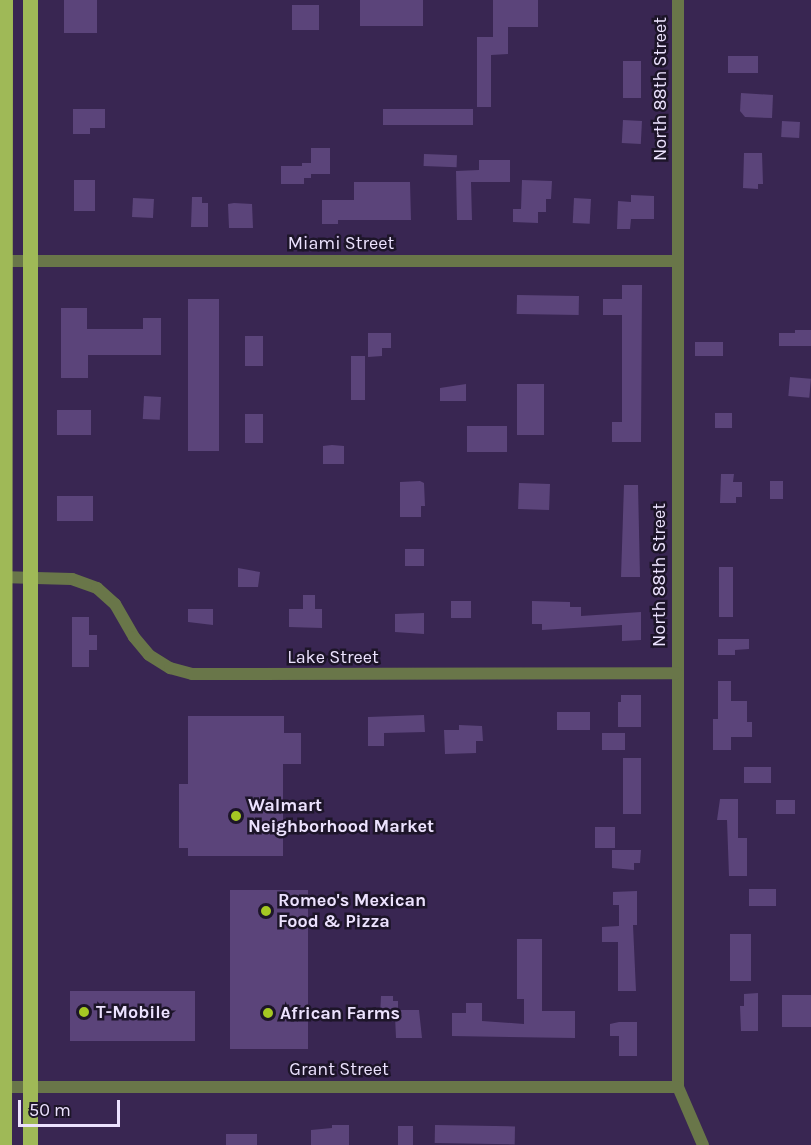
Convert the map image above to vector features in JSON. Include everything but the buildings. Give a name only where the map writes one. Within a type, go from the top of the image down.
[{"type":"main road","points":[[4,1145],[2,577],[5,0]]},
{"type":"main road","points":[[30,0],[30,1145]]},
{"type":"street","name":"North 88th Street","points":[[678,0],[676,673],[678,1087],[704,1145]]},
{"type":"street","name":"Miami Street","points":[[4,261],[678,261]]},
{"type":"street","name":"Lake Street","points":[[2,577],[72,579],[97,588],[115,604],[139,644],[149,655],[170,668],[192,674],[676,673]]},
{"type":"street","name":"Grant Street","points":[[2,1087],[678,1087]]},
{"type":"place","name":"Walmart Neighborhood Market","points":[[236,816]]},
{"type":"place","name":"Romeo's Mexican Food & Pizza","points":[[266,911]]},
{"type":"place","name":"T-Mobile","points":[[84,1012]]},
{"type":"place","name":"African Farms","points":[[268,1013]]}]
